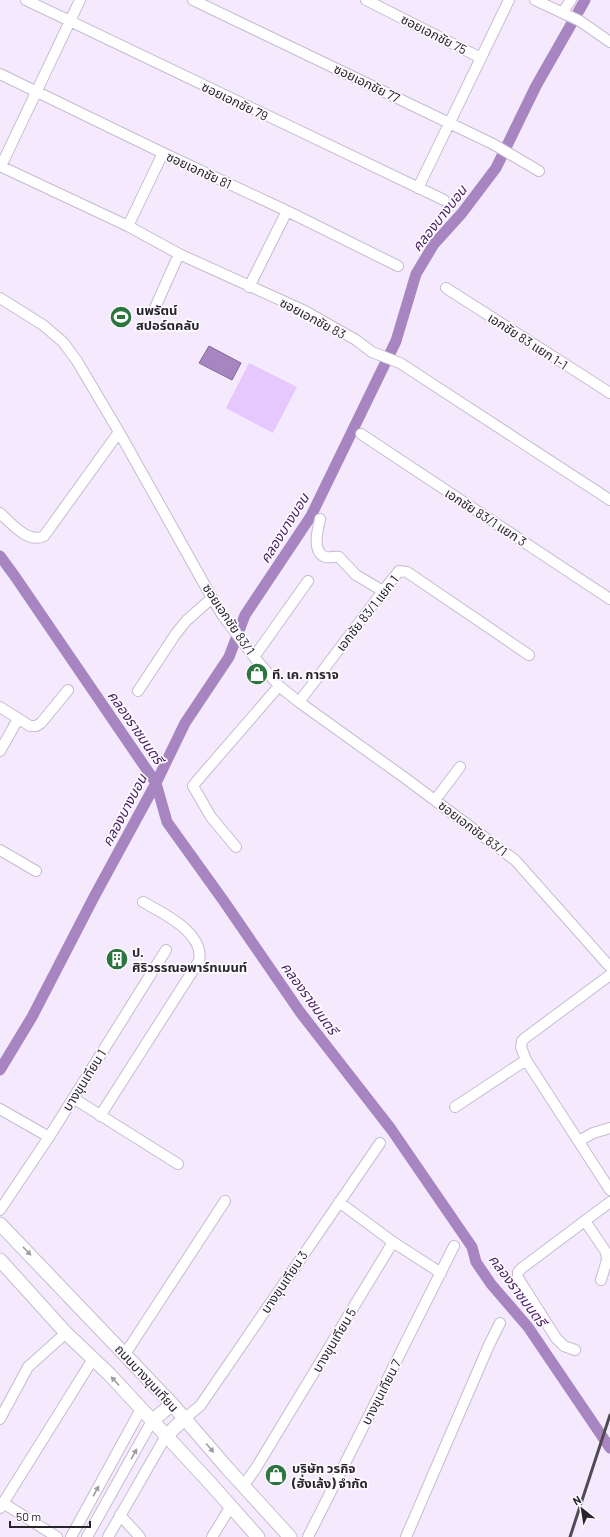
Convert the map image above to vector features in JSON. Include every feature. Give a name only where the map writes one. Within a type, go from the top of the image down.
[{"type":"main road","name":"ถนนบางขุนเทียน","points":[[0,1224],[185,1418],[228,1469],[290,1537]]},
{"type":"main road","name":"ถนนบางขุนเทียน","points":[[0,1260],[66,1333],[142,1409],[258,1537]]},
{"type":"main road","points":[[152,1421],[172,1404]]},
{"type":"main road","points":[[166,1436],[185,1418]]},
{"type":"street","name":"ซอยเอกชัย 79","points":[[26,0],[444,200]]},
{"type":"street","points":[[1,166],[80,0]]},
{"type":"street","name":"ซอยเอกชัย 77","points":[[194,0],[493,144],[539,171]]},
{"type":"street","name":"ซอยเอกชัย 75","points":[[366,0],[481,58]]},
{"type":"street","points":[[418,188],[509,0]]},
{"type":"street","points":[[535,0],[580,21],[610,42]]},
{"type":"street","points":[[562,13],[572,0]]},
{"type":"street","name":"ซอยเอกชัย 81","points":[[0,74],[287,211],[398,266]]},
{"type":"street","points":[[128,226],[163,153]]},
{"type":"street","name":"ซอยเอกชัย 83","points":[[1,166],[128,226],[179,254],[249,287],[305,311],[356,340],[372,352],[400,363],[610,500]]},
{"type":"street","points":[[249,287],[287,211]]},
{"type":"street","points":[[154,310],[179,254]]},
{"type":"street","name":"เอกชัย 83 แยก 1-1","points":[[446,288],[610,393]]},
{"type":"street","name":"ซอยเอกชัย 83/1","points":[[0,298],[43,325],[63,342],[77,361],[223,616],[254,657],[279,686],[515,860],[610,967]]},
{"type":"street","points":[[0,513],[22,533],[33,538],[40,538],[44,536],[119,432]]},
{"type":"street","name":"เอกชัย 83/1 แยก 3","points":[[361,434],[610,599]]},
{"type":"street","points":[[320,519],[317,548],[320,553],[323,556],[339,557],[356,575],[382,591]]},
{"type":"street","name":"เอกชัย 83/1 แยก 1","points":[[299,702],[382,591],[399,571],[407,572],[530,655]]},
{"type":"street","points":[[254,657],[308,581]]},
{"type":"street","points":[[138,690],[186,621],[212,598]]},
{"type":"street","points":[[236,847],[211,817],[194,786],[279,686]]},
{"type":"street","points":[[0,707],[30,726],[36,726],[41,723],[68,690]]},
{"type":"street","points":[[0,751],[18,719]]},
{"type":"street","points":[[435,800],[460,767]]},
{"type":"street","points":[[0,850],[36,870]]},
{"type":"street","points":[[100,1116],[199,961],[200,955],[193,938],[183,927],[173,919],[143,902]]},
{"type":"street","name":"บางขุนเทียน 1","points":[[0,1210],[49,1137],[166,950]]},
{"type":"street","points":[[610,975],[526,1038],[522,1042],[521,1047],[526,1060],[610,1190]]},
{"type":"street","points":[[456,1107],[526,1060]]},
{"type":"street","points":[[73,1098],[178,1164]]},
{"type":"street","points":[[0,1109],[49,1137]]},
{"type":"street","points":[[579,1141],[593,1133],[610,1128]]},
{"type":"street","name":"บางขุนเทียน 3","points":[[185,1418],[200,1406],[380,1143]]},
{"type":"street","points":[[125,1354],[225,1201]]},
{"type":"street","points":[[339,1202],[393,1242],[441,1273]]},
{"type":"street","points":[[575,1350],[564,1346],[556,1338],[518,1276],[522,1268],[610,1202]]},
{"type":"street","points":[[585,1221],[606,1252],[608,1260],[601,1280]]},
{"type":"street","name":"บางขุนเทียน 5","points":[[244,1485],[256,1468],[393,1242]]},
{"type":"street","name":"บางขุนเทียน 7","points":[[308,1537],[454,1246]]},
{"type":"street","points":[[406,1537],[489,1345],[500,1323]]},
{"type":"street","points":[[0,1419],[28,1367],[66,1333]]},
{"type":"street","points":[[57,1537],[2,1506],[93,1359]]},
{"type":"street","points":[[71,1537],[142,1409]]},
{"type":"street","points":[[87,1537],[152,1421]]},
{"type":"street","points":[[108,1537],[166,1436]]},
{"type":"street","points":[[212,1537],[231,1506]]},
{"type":"street","points":[[120,1515],[140,1537]]},
{"type":"shaded area","points":[[209,346],[241,363],[232,380],[199,363]]},
{"type":"shaded area","points":[[249,363],[297,387],[273,433],[226,408]]},
{"type":"waterway","name":"คลองบางบอน","points":[[0,1070],[32,1017],[94,897],[156,783],[185,723],[229,657],[245,615],[311,516],[396,341],[416,274],[434,244],[462,213],[496,168],[536,86],[585,0]]},
{"type":"waterway","name":"คลองราชมนตรี","points":[[0,556],[156,783],[167,822],[300,1012],[391,1129],[472,1247],[476,1262],[491,1284],[528,1327],[610,1448]]},
{"type":"railway","points":[[570,1537],[610,1415]]},
{"type":"place","name":"นพรัตน์ สปอร์ตคลับ","points":[[121,317]]},
{"type":"place","name":"ที. เค. การาจ","points":[[257,674]]},
{"type":"place","name":"ป. ศิริวรรณอพาร์ทเมนท์","points":[[117,959]]},
{"type":"place","name":"บริษัท วรกิจ (ฮั่งเล้ง) จำกัด","points":[[276,1475]]}]
